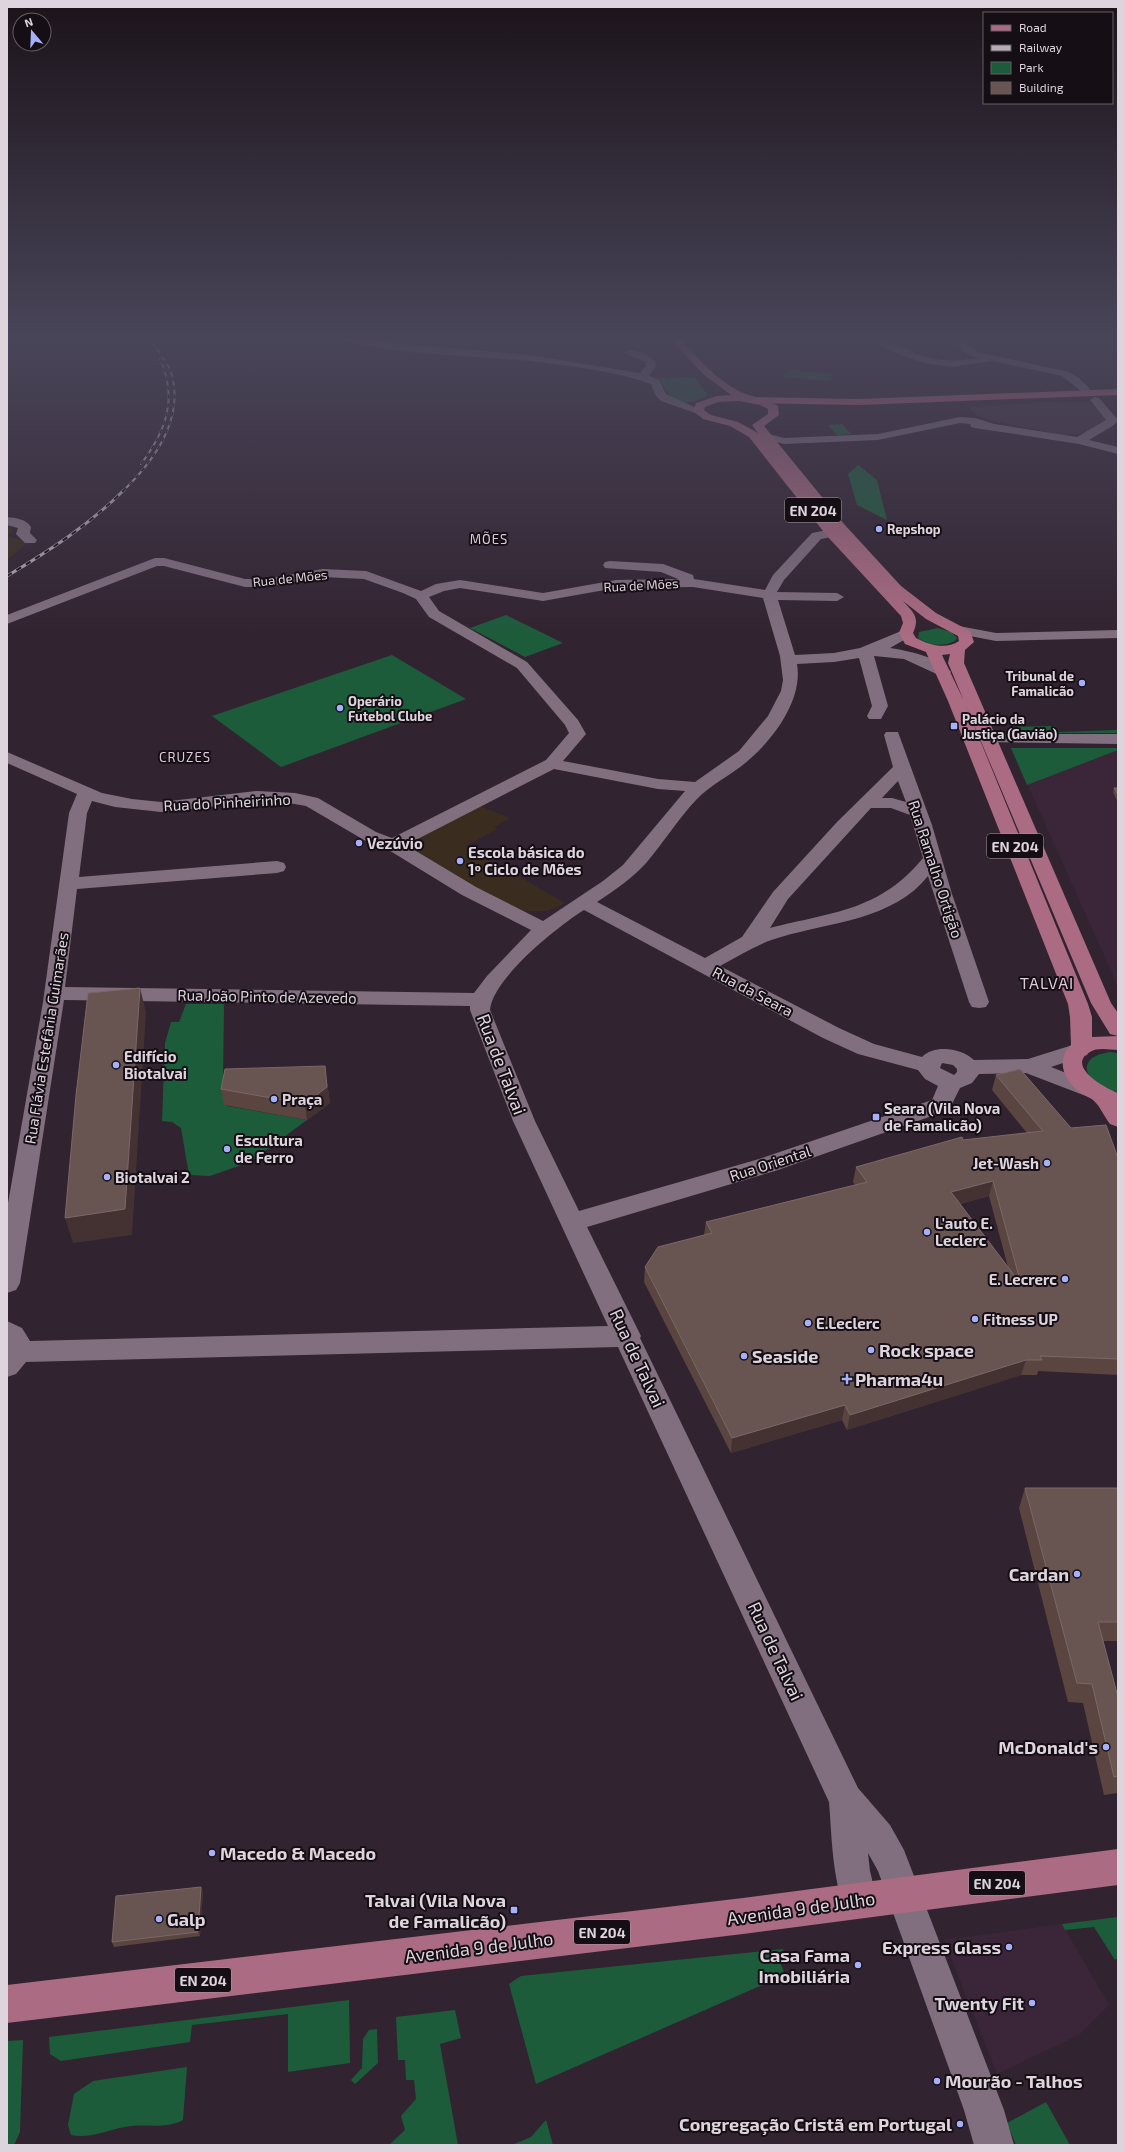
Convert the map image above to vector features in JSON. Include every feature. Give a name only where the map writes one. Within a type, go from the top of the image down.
[{"type":"main road","name":"EN 204","points":[[754,436],[832,533],[904,611],[910,620],[908,631]]},
{"type":"main road","name":"EN 204","points":[[766,436],[779,444],[839,527],[896,589],[925,612],[956,628],[967,638],[960,647],[956,663],[1101,1003],[1118,1028]]},
{"type":"main road","points":[[956,628],[932,624],[919,625],[908,631],[906,637],[916,645],[932,649],[960,647]]},
{"type":"main road","name":"EN 204","points":[[932,649],[943,672],[1078,1004],[1081,1017],[1080,1049],[1073,1057],[1072,1066],[1074,1075],[1081,1084],[1104,1097],[1118,1119]]},
{"type":"main road","points":[[1080,1049],[1094,1043],[1118,1043]]},
{"type":"main road","name":"Avenida 9 de Julho","points":[[7,2004],[743,1916],[1118,1867]]},
{"type":"street","points":[[779,444],[881,436]]},
{"type":"street","points":[[1052,436],[1079,441],[1118,451]]},
{"type":"street","points":[[1079,441],[1087,436]]},
{"type":"street","points":[[7,521],[17,522],[25,527],[23,534],[30,540]]},
{"type":"street","points":[[769,594],[778,578],[817,536],[832,533]]},
{"type":"street","name":"Rua de Mões","points":[[7,620],[155,562],[164,562],[245,583],[266,583],[323,574],[366,575],[408,590],[420,596],[441,587],[460,584],[543,597],[616,584],[693,583],[769,594],[837,597]]},
{"type":"street","points":[[610,565],[664,568],[684,575],[693,583]]},
{"type":"street","name":"Rua de Talvai","points":[[769,594],[790,669],[789,690],[763,735],[745,755],[698,787],[646,852],[629,870],[544,929],[519,952],[487,989],[480,1000],[480,1010],[524,1121],[628,1336],[846,1800],[878,1837],[892,1862],[984,2110],[994,2145]]},
{"type":"street","points":[[393,845],[552,764],[563,749],[578,734],[572,723],[522,665],[434,614],[420,596]]},
{"type":"street","points":[[956,628],[996,637],[1118,634]]},
{"type":"street","points":[[865,652],[888,644],[908,631]]},
{"type":"street","points":[[960,647],[996,637]]},
{"type":"street","points":[[865,652],[880,706],[875,716]]},
{"type":"street","points":[[788,659],[827,658],[865,652],[892,652],[912,656],[929,663],[943,672]]},
{"type":"street","name":"Rua Ramalho Ortigão","points":[[892,735],[979,1002]]},
{"type":"street","points":[[989,739],[1118,739]]},
{"type":"street","name":"Rua do Pinheirinho","points":[[7,757],[79,788],[86,794],[120,802],[160,807],[251,798],[302,799],[312,802],[370,836],[393,845],[469,891],[544,929]]},
{"type":"street","points":[[552,764],[658,784],[698,787]]},
{"type":"street","points":[[749,942],[760,928],[780,896],[866,803],[902,768]]},
{"type":"street","name":"Rua Flávia Estefânia Guimarães","points":[[7,1284],[54,993],[78,813],[86,794]]},
{"type":"street","points":[[866,803],[892,803],[918,811]]},
{"type":"street","points":[[706,966],[749,942],[884,904],[907,889],[923,874],[933,858]]},
{"type":"street","points":[[68,884],[277,867]]},
{"type":"street","points":[[907,889],[925,888],[943,894]]},
{"type":"street","name":"Rua da Seara","points":[[583,902],[866,1049],[928,1066],[929,1070],[936,1077],[948,1081]]},
{"type":"street","points":[[771,910],[786,919],[799,923],[814,924]]},
{"type":"street","name":"Rua João Pinto de Azevedo","points":[[54,993],[480,1000]]},
{"type":"street","points":[[968,1067],[1029,1066],[1080,1049]]},
{"type":"street","points":[[928,1066],[932,1059],[949,1056],[961,1060],[968,1067],[968,1074],[963,1079],[948,1081]]},
{"type":"street","points":[[1029,1066],[1104,1097]]},
{"type":"street","name":"Rua Oriental","points":[[572,1222],[679,1192],[767,1165],[941,1104],[949,1089],[948,1081]]},
{"type":"street","points":[[11,1350],[628,1336]]},
{"type":"street","name":"Rua de Talvai","points":[[846,1800],[852,1871],[859,1900]]},
{"type":"shaded area","points":[[7,523],[11,524],[12,531],[8,536],[28,542],[7,560]]},
{"type":"shaded area","points":[[1011,748],[1118,748],[1118,988],[1112,973]]},
{"type":"shaded area","name":"Escola básica do 1º Ciclo de Mões","points":[[480,806],[510,818],[494,827],[497,829],[466,846],[565,903],[546,911],[523,911],[481,891],[409,847],[410,842]]},
{"type":"shaded area","points":[[1062,1924],[1109,2005],[1079,2035],[997,2074],[944,1940]]},
{"type":"green space","points":[[858,465],[877,480],[887,520],[857,505],[848,474]]},
{"type":"green space","points":[[506,615],[563,643],[525,657],[470,628]]},
{"type":"green space","points":[[938,628],[951,632],[957,638],[955,641],[950,643],[936,645],[927,643],[918,638],[919,632]]},
{"type":"green space","name":"Operário Futebol Clube","points":[[392,655],[466,699],[281,767],[212,716]]},
{"type":"green space","points":[[1055,726],[1058,732],[1118,730],[1118,733],[1054,733],[1052,731],[1017,733],[1012,732],[1008,727]]},
{"type":"green space","points":[[1011,748],[1118,748],[1118,750],[1027,785]]},
{"type":"green space","points":[[186,1004],[224,1004],[223,1080],[227,1106],[307,1120],[250,1162],[210,1176],[189,1175],[181,1128],[172,1122],[162,1121],[165,1043],[171,1022],[179,1022]]},
{"type":"green space","points":[[1110,1052],[1118,1053],[1118,1092],[1099,1085],[1088,1073],[1087,1066],[1090,1060],[1097,1055]]},
{"type":"green space","points":[[1118,1917],[1118,1958],[1115,1960],[1094,1927],[1065,1930],[1062,1924]]},
{"type":"green space","points":[[783,1949],[784,1954],[778,1957],[785,1975],[536,2084],[509,1984],[521,1976]]},
{"type":"green space","points":[[349,2000],[350,2063],[288,2072],[288,2014],[192,2025],[190,2042],[61,2061],[50,2054],[49,2037]]},
{"type":"green space","points":[[455,2010],[461,2038],[440,2044],[458,2145],[389,2145],[405,2130],[401,2116],[416,2099],[414,2080],[406,2080],[405,2060],[398,2060],[396,2017]]},
{"type":"green space","points":[[377,2029],[378,2063],[355,2084],[351,2080],[362,2068],[363,2039],[369,2030]]},
{"type":"green space","points":[[23,2040],[20,2132],[14,2145],[7,2145],[7,2041]]},
{"type":"green space","points":[[187,2067],[183,2120],[162,2126],[133,2126],[118,2128],[92,2135],[71,2135],[68,2125],[74,2094],[93,2081]]},
{"type":"green space","points":[[1046,2102],[1070,2145],[1016,2145],[1007,2123]]},
{"type":"green space","points":[[546,2120],[553,2145],[512,2145],[531,2137]]},
{"type":"building","points":[[1114,788],[1118,788],[1118,795]]},
{"type":"building","points":[[140,988],[125,1209],[65,1218],[76,1095],[88,993]]},
{"type":"building","points":[[325,1066],[327,1087],[305,1104],[221,1089],[225,1069]]},
{"type":"building","points":[[1020,1069],[1071,1128],[1106,1125],[1118,1158],[1118,1359],[1040,1356],[1042,1360],[1026,1360],[850,1415],[845,1405],[732,1438],[645,1267],[658,1247],[712,1233],[706,1222],[867,1182],[856,1167],[962,1137],[963,1140],[1043,1131],[996,1075]],"holes":[[[993,1181],[1021,1284],[951,1192]]]},
{"type":"building","name":"Cardan","points":[[1025,1488],[1118,1488],[1118,1622],[1098,1622],[1118,1697],[1118,1776],[1114,1777],[1092,1684],[1077,1683]]},
{"type":"building","name":"Galp","points":[[201,1887],[198,1932],[112,1942],[116,1896]]},
{"type":"railway","points":[[141,464],[150,452],[158,436]]},
{"type":"railway","points":[[7,576],[68,537],[111,503],[146,466],[165,436]]},
{"type":"place","name":"Repshop","points":[[879,529]]},
{"type":"place","name":"Tribunal de Famalicão","points":[[1082,683]]},
{"type":"place","name":"Operário Futebol Clube","points":[[340,708]]},
{"type":"place","name":"Palácio da Justiça (Gavião)","points":[[954,726]]},
{"type":"place","name":"Vezúvio","points":[[359,843]]},
{"type":"place","name":"Escola básica do 1º Ciclo de Mões","points":[[460,861]]},
{"type":"place","name":"Edifício Biotalvai","points":[[116,1065]]},
{"type":"place","name":"Praça","points":[[274,1099]]},
{"type":"place","name":"Seara (Vila Nova de Famalicão)","points":[[876,1117]]},
{"type":"place","name":"Escultura de Ferro","points":[[227,1149]]},
{"type":"place","name":"Jet-Wash","points":[[1047,1163]]},
{"type":"place","name":"Biotalvai 2","points":[[107,1177]]},
{"type":"place","name":"L'auto E. Leclerc","points":[[927,1232]]},
{"type":"place","name":"E. Lecrerc","points":[[1065,1279]]},
{"type":"place","name":"Fitness UP","points":[[975,1319]]},
{"type":"place","name":"E.Leclerc","points":[[808,1323]]},
{"type":"place","name":"Rock space","points":[[871,1350]]},
{"type":"place","name":"Seaside","points":[[744,1356]]},
{"type":"place","name":"Pharma4u","points":[[847,1379]]},
{"type":"place","name":"Cardan","points":[[1077,1574]]},
{"type":"place","name":"McDonald's","points":[[1106,1747]]},
{"type":"place","name":"Macedo & Macedo","points":[[212,1853]]},
{"type":"place","name":"Talvai (Vila Nova de Famalicão)","points":[[514,1910]]},
{"type":"place","name":"Galp","points":[[159,1919]]},
{"type":"place","name":"Express Glass","points":[[1009,1947]]},
{"type":"place","name":"Casa Fama Imobiliária","points":[[858,1965]]},
{"type":"place","name":"Twenty Fit","points":[[1032,2003]]},
{"type":"place","name":"Mourão - Talhos","points":[[937,2081]]},
{"type":"place","name":"Congregação Cristã em Portugal","points":[[960,2124]]},
{"type":"district","name":"MÕES","points":[[489,539]]},
{"type":"district","name":"CRUZES","points":[[185,757]]},
{"type":"district","name":"TALVAI","points":[[1047,982]]}]
